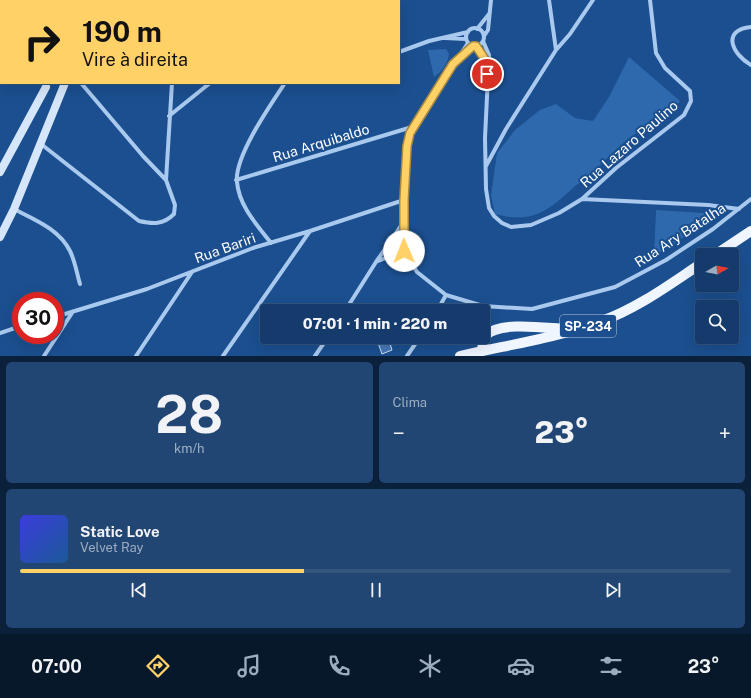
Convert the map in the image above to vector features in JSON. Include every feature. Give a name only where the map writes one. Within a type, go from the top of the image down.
[{"type":"main road","points":[[0,237],[14,209],[41,144],[58,96],[64,84]]},
{"type":"main road","points":[[0,172],[44,85],[58,96]]},
{"type":"main road","points":[[725,248],[751,230]]},
{"type":"main road","name":"SP-234","points":[[460,356],[483,354],[603,321],[624,311],[695,267]]},
{"type":"main road","points":[[483,354],[486,335],[495,329],[518,327],[575,329]]},
{"type":"street","points":[[453,64],[483,39],[488,30],[491,0]]},
{"type":"street","points":[[549,0],[556,50]]},
{"type":"street","points":[[485,167],[506,129],[556,50],[570,34],[593,0]]},
{"type":"street","name":"Rua Lazaro Paulino","points":[[483,39],[489,55],[486,84],[485,167],[489,208],[494,216],[502,223],[511,227],[532,225],[582,199],[616,168],[674,124],[690,105],[692,96],[690,91],[665,68],[656,53],[650,0]]},
{"type":"street","points":[[400,52],[439,38],[477,29],[490,14]]},
{"type":"street","points":[[751,27],[739,31],[734,36],[732,43],[733,49],[737,55],[751,65]]},
{"type":"street","points":[[477,29],[481,32],[483,39]]},
{"type":"street","points":[[376,262],[404,251],[403,223],[407,146],[412,127],[467,41],[468,32]]},
{"type":"street","points":[[439,38],[467,41],[474,46],[488,64]]},
{"type":"street","points":[[81,84],[143,156],[166,180]]},
{"type":"street","points":[[41,144],[139,221],[152,224],[169,220],[174,214],[175,205],[166,180],[172,84]]},
{"type":"street","points":[[169,116],[209,84]]},
{"type":"street","points":[[271,243],[243,204],[236,180],[248,145],[265,113],[285,84]]},
{"type":"street","name":"Rua Arquibaldo","points":[[236,180],[412,127]]},
{"type":"street","points":[[582,199],[708,205],[739,209]]},
{"type":"street","name":"Rua Ary Batalha","points":[[404,251],[417,272],[446,295],[477,305],[532,309],[615,287],[635,278],[688,246],[751,199]]},
{"type":"street","name":"Rua Bariri","points":[[64,314],[147,289],[232,255],[404,200]]},
{"type":"street","points":[[14,209],[47,226],[58,235],[70,252],[80,284]]},
{"type":"street","points":[[349,304],[403,223]]},
{"type":"street","points":[[223,356],[310,231]]},
{"type":"street","points":[[136,356],[192,272]]},
{"type":"street","points":[[441,304],[446,295]]},
{"type":"street","points":[[44,356],[72,312]]},
{"type":"street","points":[[0,333],[12,329]]},
{"type":"street","points":[[315,356],[323,344]]},
{"type":"street","points":[[407,356],[415,344]]},
{"type":"shaded area","points":[[446,49],[449,54],[446,64],[434,77],[428,50]]},
{"type":"shaded area","points":[[629,57],[680,101],[660,125],[650,127],[634,134],[591,174],[548,209],[530,216],[520,217],[508,217],[495,214],[491,195],[497,153],[515,130],[540,110],[556,104],[575,118],[593,121],[609,97]]},
{"type":"shaded area","points":[[656,210],[719,214],[654,257]]},
{"type":"building","points":[[378,344],[390,344],[392,350],[382,354]]},
{"type":"route","points":[[404,251],[403,223],[407,146],[412,127],[453,64],[473,46],[476,46],[488,64],[487,74]]}]
